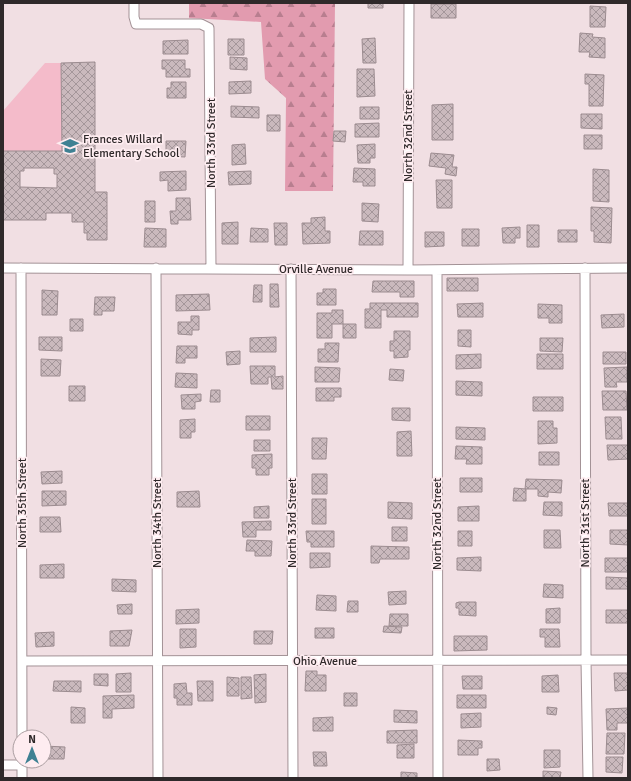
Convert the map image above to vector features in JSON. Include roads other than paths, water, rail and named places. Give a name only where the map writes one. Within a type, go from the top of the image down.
[{"type":"street","name":"North 33rd Street","points":[[134,3],[134,17],[136,24],[201,24],[209,28],[211,269]]},
{"type":"street","name":"North 32nd Street","points":[[408,270],[409,3]]},
{"type":"street","name":"Orville Avenue","points":[[3,268],[408,270],[628,268]]},
{"type":"street","name":"North 35th Street","points":[[21,268],[22,729]]},
{"type":"street","name":"North 34th Street","points":[[156,268],[158,778]]},
{"type":"street","name":"North 31st Street","points":[[585,268],[586,660],[588,778]]},
{"type":"street","name":"North 33rd Street","points":[[291,269],[293,778]]},
{"type":"street","name":"North 32nd Street","points":[[437,270],[438,778]]},
{"type":"street","name":"Ohio Avenue","points":[[22,661],[628,660]]},
{"type":"place","name":"Frances Willard Elementary School","points":[[70,146]]}]
